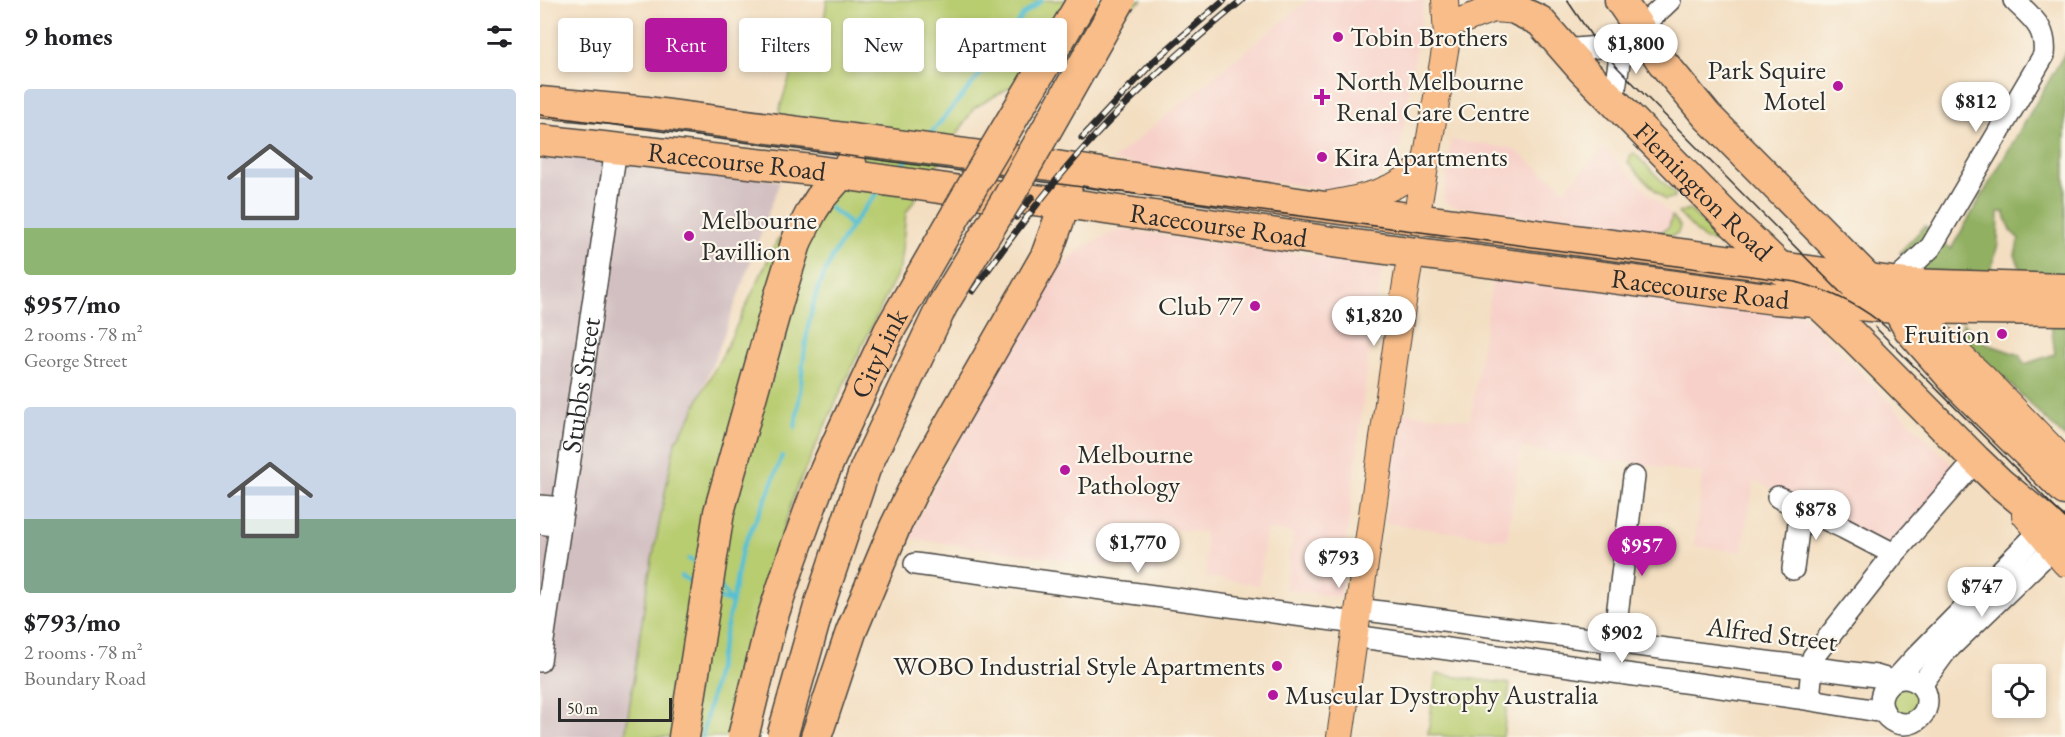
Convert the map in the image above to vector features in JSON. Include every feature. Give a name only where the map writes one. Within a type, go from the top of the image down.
[{"type":"highway","name":"CityLink","points":[[743,737],[772,619],[790,561],[819,484],[843,430],[889,331],[1083,0]]},
{"type":"highway","name":"CityLink","points":[[782,737],[820,603],[865,469],[942,306],[1010,194],[1120,0]]},
{"type":"highway","name":"Flemington Road","points":[[1620,0],[1633,35],[1663,63],[1700,109],[1889,295],[1909,329],[1954,380],[2065,490]]},
{"type":"highway","name":"Flemington Road","points":[[1527,8],[1564,50],[1719,209],[1820,303],[2000,483],[2055,545]]},
{"type":"highway","name":"Racecourse Road","points":[[540,102],[884,143],[1071,168],[1318,206],[1778,266],[1889,295]]},
{"type":"highway","name":"Stubbs Street","points":[[616,149],[628,111]]},
{"type":"highway","name":"Racecourse Road","points":[[540,140],[948,188],[1412,253],[1820,303],[1889,295]]},
{"type":"highway","points":[[805,209],[866,152],[884,143]]},
{"type":"highway","points":[[684,737],[720,512],[805,209],[793,180],[784,171],[771,166]]},
{"type":"highway","points":[[816,737],[851,632],[895,527],[920,476],[1043,261],[1063,204],[1071,168]]},
{"type":"highway","points":[[1043,261],[1068,237],[1089,225],[1134,214]]},
{"type":"highway","points":[[1412,253],[1416,219]]},
{"type":"highway","points":[[1889,295],[1919,285],[2065,290]]},
{"type":"highway","points":[[1889,295],[2065,310]]},
{"type":"main road","points":[[1445,0],[1461,19]]},
{"type":"main road","points":[[1461,19],[1492,9],[1527,8]]},
{"type":"main road","points":[[1416,219],[1425,163],[1461,19]]},
{"type":"main road","points":[[1318,206],[1367,196],[1391,188],[1411,177],[1425,163]]},
{"type":"main road","points":[[1340,737],[1400,320],[1412,253]]},
{"type":"main road","name":"Flemington Road","points":[[1889,295],[1926,324],[1984,378],[2065,462]]},
{"type":"street","points":[[1564,50],[1608,46],[1633,35],[1670,0]]},
{"type":"street","points":[[1998,0],[2030,34],[2040,52]]},
{"type":"street","points":[[1889,295],[1929,250],[2027,82],[2045,41],[2042,30],[2014,0]]},
{"type":"street","points":[[1613,101],[1619,63],[1633,35]]},
{"type":"street","name":"Stubbs Street","points":[[540,661],[554,519],[616,149]]},
{"type":"street","points":[[1809,699],[1813,657],[1894,554],[1976,460]]},
{"type":"street","points":[[1610,671],[1635,477]]},
{"type":"street","points":[[1778,497],[1894,554]]},
{"type":"street","points":[[540,506],[554,519]]},
{"type":"street","points":[[1793,569],[1801,508]]},
{"type":"street","points":[[1895,680],[1910,678],[1921,684],[1928,701],[1925,712],[1915,729],[1905,724],[1888,722],[1882,706],[1884,689],[2055,545]]},
{"type":"street","name":"Alfred Street","points":[[915,564],[1356,623],[1610,671],[1809,699],[1888,722]]},
{"type":"street","points":[[1921,684],[1945,653],[1964,621]]},
{"type":"street","name":"Alfred Street","points":[[1356,623],[1614,643],[1895,680]]},
{"type":"shaded area","points":[[1308,0],[1424,0],[1400,149],[1377,181],[1340,191],[1111,161]]},
{"type":"shaded area","points":[[1451,140],[1512,148],[1565,189],[1604,148],[1672,216],[1680,229],[1672,236],[1448,205],[1444,199]]},
{"type":"shaded area","points":[[540,146],[780,181],[721,343],[692,415],[675,442],[648,581],[625,737],[540,737]]},
{"type":"shaded area","points":[[1129,230],[1382,267],[1367,366],[1340,598],[1285,589],[1293,533],[1266,530],[1259,585],[1207,577],[1204,532],[1164,529],[1158,573],[908,538],[990,379],[1035,302],[1059,267],[1086,245],[1117,231]]},
{"type":"shaded area","points":[[1493,278],[1803,314],[1962,475],[1890,549],[1754,480],[1742,552],[1694,546],[1703,473],[1521,448],[1507,540],[1385,523],[1402,412],[1470,420]]},
{"type":"green space","points":[[827,0],[1142,0],[1067,54],[1067,18],[936,18],[936,72],[1037,72],[974,108],[906,213],[900,268],[795,492],[750,635],[729,737],[625,737],[648,581],[675,442],[692,415],[724,352],[777,241],[876,130],[778,119],[791,72],[831,72],[831,18],[824,18]]},
{"type":"green space","points":[[2065,53],[2065,275],[2023,275],[2015,255],[2019,239],[2011,231],[2004,212],[1999,212],[1998,244],[1990,274],[1922,272],[1900,252],[1925,226],[1951,249]]},
{"type":"green space","points":[[1634,153],[1675,194],[1675,197],[1665,200],[1628,163]]},
{"type":"green space","points":[[1689,209],[1723,242],[1705,240],[1678,213]]},
{"type":"green space","points":[[1672,216],[1680,226],[1678,233],[1672,236],[1658,234],[1669,227]]},
{"type":"green space","points":[[2065,320],[2065,438],[1958,333],[1963,323],[1987,344],[2019,355],[2025,364],[2055,354],[2051,323]]},
{"type":"green space","points":[[1436,674],[1510,684],[1503,737],[1451,737],[1428,734]]},
{"type":"green space","points":[[1905,687],[1915,691],[1919,701],[1915,711],[1905,715],[1895,711],[1891,701],[1895,691]]},
{"type":"waterway","points":[[927,138],[993,59],[1023,15],[1042,0]]},
{"type":"waterway","points":[[897,171],[909,157]]},
{"type":"waterway","points":[[795,427],[807,332],[820,284],[846,234],[879,191]]},
{"type":"waterway","points":[[830,208],[844,218],[851,227]]},
{"type":"waterway","points":[[702,737],[742,549],[767,496],[782,456]]},
{"type":"waterway","points":[[689,559],[699,565]]},
{"type":"waterway","points":[[682,576],[698,586]]},
{"type":"waterway","points":[[720,586],[732,603]]},
{"type":"waterway","points":[[715,597],[732,603]]},
{"type":"tram line","points":[[1567,0],[1599,47],[1618,68],[1843,295]]},
{"type":"tram line","points":[[540,115],[1796,282],[1846,300],[1868,313],[1889,330]]},
{"type":"tram line","points":[[1875,327],[2065,518]]},
{"type":"railway","points":[[1082,138],[1153,62],[1224,0]]},
{"type":"railway","points":[[973,291],[1031,212],[1094,137],[1166,66],[1242,0]]},
{"type":"railway","points":[[1016,217],[1032,197]]},
{"type":"place","name":"Tobin Brothers","points":[[1338,37]]},
{"type":"place","name":"Park Squire Motel","points":[[1838,86]]},
{"type":"place","name":"North Melbourne Renal Care Centre","points":[[1322,97]]},
{"type":"place","name":"Kira Apartments","points":[[1322,157]]},
{"type":"place","name":"Melbourne Pavillion","points":[[689,236]]},
{"type":"place","name":"Club 77","points":[[1255,306]]},
{"type":"place","name":"Fruition","points":[[2002,334]]},
{"type":"place","name":"Melbourne Pathology","points":[[1065,470]]},
{"type":"place","name":"WOBO Industrial Style Apartments","points":[[1277,666]]},
{"type":"place","name":"Muscular Dystrophy Australia","points":[[1273,695]]}]
